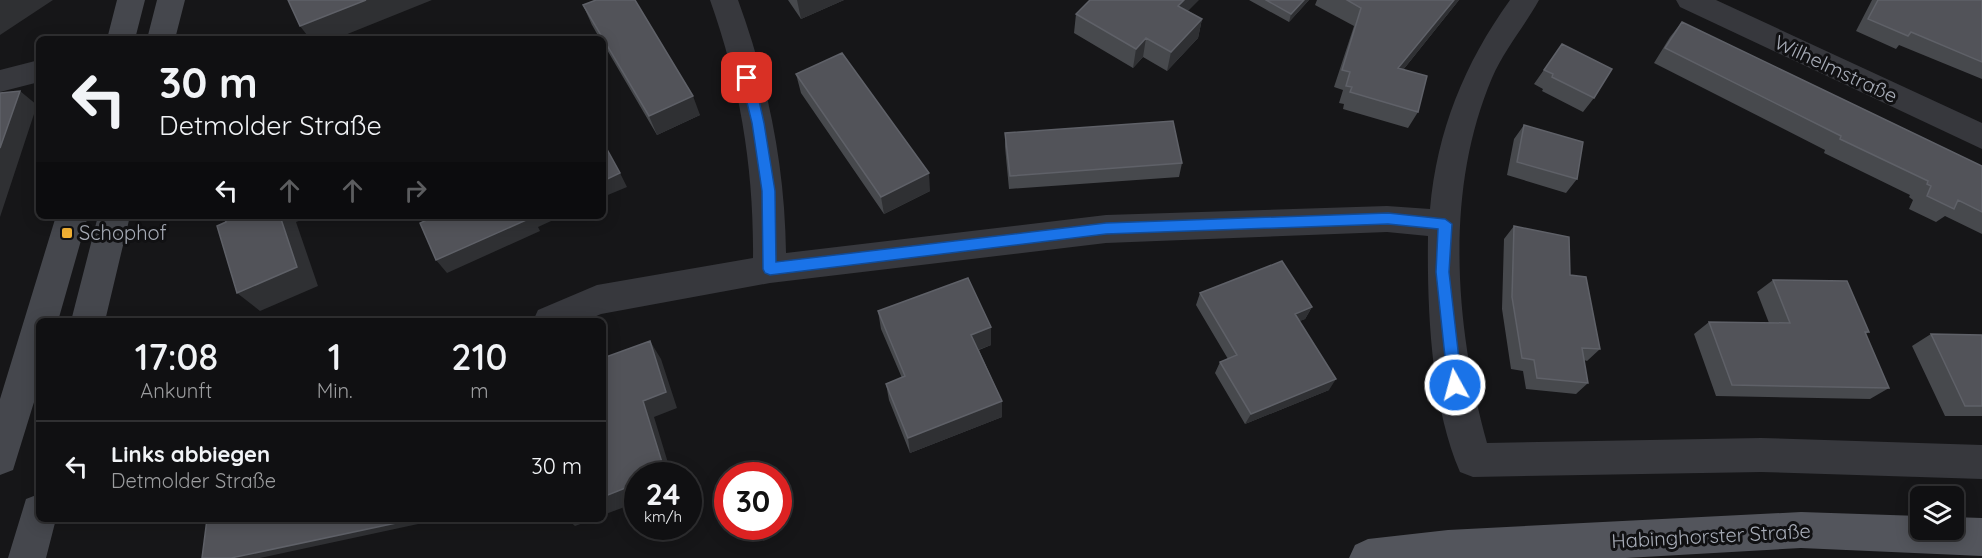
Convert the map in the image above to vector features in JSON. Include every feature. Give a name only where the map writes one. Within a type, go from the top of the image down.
[{"type":"main road","points":[[122,36],[131,0]]},
{"type":"main road","points":[[162,36],[171,0]]},
{"type":"main road","points":[[42,318],[71,219]]},
{"type":"main road","points":[[89,318],[113,219]]},
{"type":"main road","points":[[0,458],[36,337]]},
{"type":"main road","points":[[27,558],[36,522]]},
{"type":"main road","name":"Habinghorster Straße","points":[[1368,558],[1448,549],[1801,530],[1982,537]]},
{"type":"street","points":[[724,0],[737,34],[758,123],[768,191],[770,269]]},
{"type":"street","points":[[1525,0],[1495,44],[1476,80],[1463,116],[1452,163],[1445,224],[1443,272],[1455,385],[1473,460],[1761,455],[1982,462]]},
{"type":"street","name":"Wilhelmstraße","points":[[1690,0],[1982,137]]},
{"type":"street","points":[[0,81],[36,72]]},
{"type":"street","points":[[556,318],[597,300],[770,269],[1106,229],[1388,219],[1445,224]]},
{"type":"building","points":[[288,0],[366,0],[300,26]]},
{"type":"building","points":[[596,0],[635,0],[693,96],[649,116],[606,44],[606,36],[601,36],[583,5]]},
{"type":"building","points":[[1090,0],[1184,0],[1178,6],[1202,19],[1171,52],[1146,38],[1136,49],[1076,14]]},
{"type":"building","points":[[1266,0],[1304,0],[1291,14]]},
{"type":"building","points":[[1347,0],[1454,0],[1398,68],[1427,76],[1418,112],[1350,92],[1352,87],[1346,86],[1350,72],[1342,70],[1361,8]]},
{"type":"building","points":[[1878,0],[1982,0],[1982,62],[1911,32],[1908,36],[1868,19]]},
{"type":"building","points":[[1682,22],[1982,166],[1982,212],[1958,200],[1954,209],[1927,196],[1931,186],[1927,184],[1928,181],[1840,139],[1841,136],[1665,48]]},
{"type":"building","points":[[1562,44],[1612,69],[1594,98],[1552,77],[1553,74],[1544,70]]},
{"type":"building","points":[[842,53],[929,173],[881,197],[796,74]]},
{"type":"building","points":[[20,91],[0,148],[0,93]]},
{"type":"building","points":[[1173,121],[1182,163],[1010,176],[1005,133]]},
{"type":"building","points":[[1524,125],[1583,142],[1577,179],[1517,162]]},
{"type":"building","points":[[606,147],[620,173],[606,180]]},
{"type":"building","points":[[226,219],[281,219],[297,267],[237,293],[217,226],[226,222]]},
{"type":"building","points":[[429,219],[529,219],[436,260],[420,223]]},
{"type":"building","points":[[1514,226],[1569,237],[1570,275],[1586,277],[1600,349],[1582,348],[1588,383],[1537,378],[1534,360],[1522,358],[1512,297]]},
{"type":"building","points":[[1282,261],[1312,307],[1295,314],[1336,379],[1251,414],[1220,362],[1237,355],[1200,293]]},
{"type":"building","points":[[968,278],[991,327],[971,335],[1002,401],[908,438],[886,384],[905,376],[878,311]]},
{"type":"building","points":[[1773,280],[1847,281],[1869,332],[1865,332],[1889,388],[1732,385],[1709,322],[1790,323]]},
{"type":"building","points":[[1931,334],[1982,335],[1982,406],[1965,406]]},
{"type":"building","points":[[650,341],[666,392],[643,401],[662,462],[624,462],[624,489],[606,496],[606,357]]},
{"type":"building","points":[[207,522],[401,522],[231,558],[202,558]]},
{"type":"place","name":"Schophof","points":[[67,233]]},
{"type":"route","points":[[747,78],[758,123],[768,191],[770,269],[1106,229],[1388,219],[1445,224],[1443,272],[1455,385]]}]
